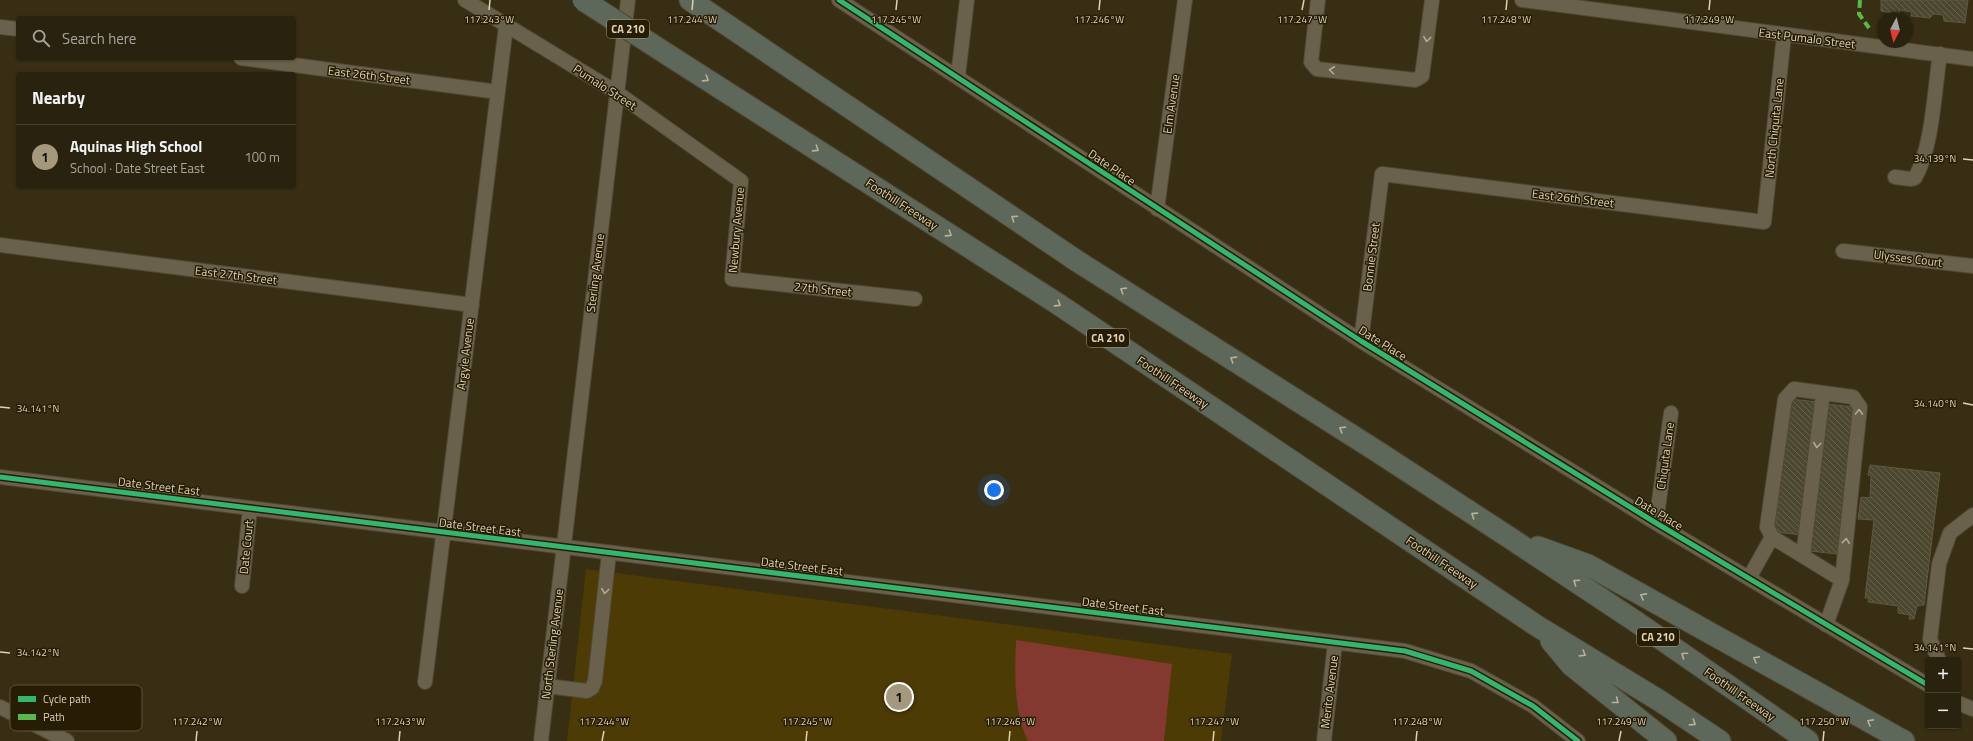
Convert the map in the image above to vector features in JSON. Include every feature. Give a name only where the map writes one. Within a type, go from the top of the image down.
[{"type":"highway","name":"Foothill Freeway","points":[[583,0],[1058,304],[1537,626],[1660,701],[1720,741]]},
{"type":"highway","name":"Foothill Freeway","points":[[690,0],[1077,261],[1375,450],[1507,536],[1635,621],[1808,741]]},
{"type":"highway","points":[[1507,536],[1588,565],[1904,741]]},
{"type":"highway","points":[[1537,626],[1571,665],[1666,741]]},
{"type":"street","name":"Pumalo Street","points":[[465,0],[616,92],[741,181]]},
{"type":"street","name":"Sterling Avenue","points":[[563,547],[628,0]]},
{"type":"street","name":"Date Place","points":[[839,0],[958,76],[1157,209],[1361,341],[1656,523],[1925,684]]},
{"type":"street","points":[[958,76],[967,0]]},
{"type":"street","name":"Elm Avenue","points":[[1157,209],[1185,0]]},
{"type":"street","points":[[1318,0],[1311,62],[1317,69],[1415,80],[1422,76],[1432,0]]},
{"type":"street","name":"East Pumalo Street","points":[[1522,0],[1569,3],[1784,35],[1973,58]]},
{"type":"street","name":"Argyle Avenue","points":[[425,682],[506,26]]},
{"type":"street","points":[[0,27],[16,29]]},
{"type":"street","name":"North Chiquita Lane","points":[[1764,222],[1784,35]]},
{"type":"street","points":[[1895,177],[1915,178],[1922,162],[1927,144],[1940,54]]},
{"type":"street","name":"East 26th Street","points":[[256,60],[498,92]]},
{"type":"street","name":"East 26th Street","points":[[1382,174],[1764,222]]},
{"type":"street","name":"Bonnie Street","points":[[1361,341],[1382,174]]},
{"type":"street","name":"Newbury Avenue","points":[[732,279],[741,181]]},
{"type":"street","name":"East 27th Street","points":[[0,245],[472,305]]},
{"type":"street","name":"Ulysses Court","points":[[1843,251],[1973,266]]},
{"type":"street","name":"27th Street","points":[[732,279],[915,299]]},
{"type":"street","points":[[1826,625],[1842,580],[1860,407],[1852,397],[1794,389],[1785,398],[1767,527],[1772,538],[1842,580]]},
{"type":"street","points":[[1804,556],[1823,393]]},
{"type":"street","name":"Chiquita Lane","points":[[1656,523],[1671,413]]},
{"type":"street","name":"Date Street East","points":[[0,477],[1405,651],[1471,671],[1533,706],[1578,741]]},
{"type":"street","name":"Date Court","points":[[242,586],[250,508]]},
{"type":"street","points":[[1938,657],[1930,639],[1939,564],[1950,533],[1973,515]]},
{"type":"street","points":[[1749,578],[1772,538]]},
{"type":"street","name":"North Sterling Avenue","points":[[541,741],[563,547]]},
{"type":"street","points":[[547,686],[587,691],[592,688],[595,681],[609,553]]},
{"type":"street","name":"Merito Avenue","points":[[1324,741],[1335,643]]},
{"type":"street","points":[[1961,703],[1973,709]]},
{"type":"street","points":[[0,707],[10,712]]},
{"type":"street","points":[[47,731],[67,741]]},
{"type":"shaded area","points":[[586,569],[1232,654],[1221,741],[567,741]]},
{"type":"shaded area","points":[[1016,640],[1172,664],[1164,741],[1028,741],[1023,729],[1017,704],[1015,678]]},
{"type":"building","points":[[1881,0],[1968,0],[1965,23],[1944,21],[1943,15],[1933,14],[1930,18],[1913,16],[1913,12],[1900,10],[1900,12],[1881,11]]},
{"type":"building","points":[[1790,399],[1818,402],[1802,535],[1775,532]]},
{"type":"building","points":[[1827,404],[1855,407],[1837,554],[1810,551]]},
{"type":"building","points":[[1870,465],[1940,473],[1924,605],[1917,606],[1914,619],[1909,619],[1910,615],[1898,613],[1898,606],[1868,602],[1869,598],[1865,598],[1874,520],[1858,519],[1861,497],[1870,498],[1871,476],[1868,475]]},
{"type":"marked path","points":[[1860,0],[1859,14],[1869,28]]},
{"type":"cycle path","points":[[839,0],[1361,341],[1656,523],[1925,683]]},
{"type":"cycle path","points":[[0,477],[1405,651],[1471,671],[1533,706],[1578,741]]},
{"type":"place","name":"Aquinas High School","points":[[899,697]]}]
